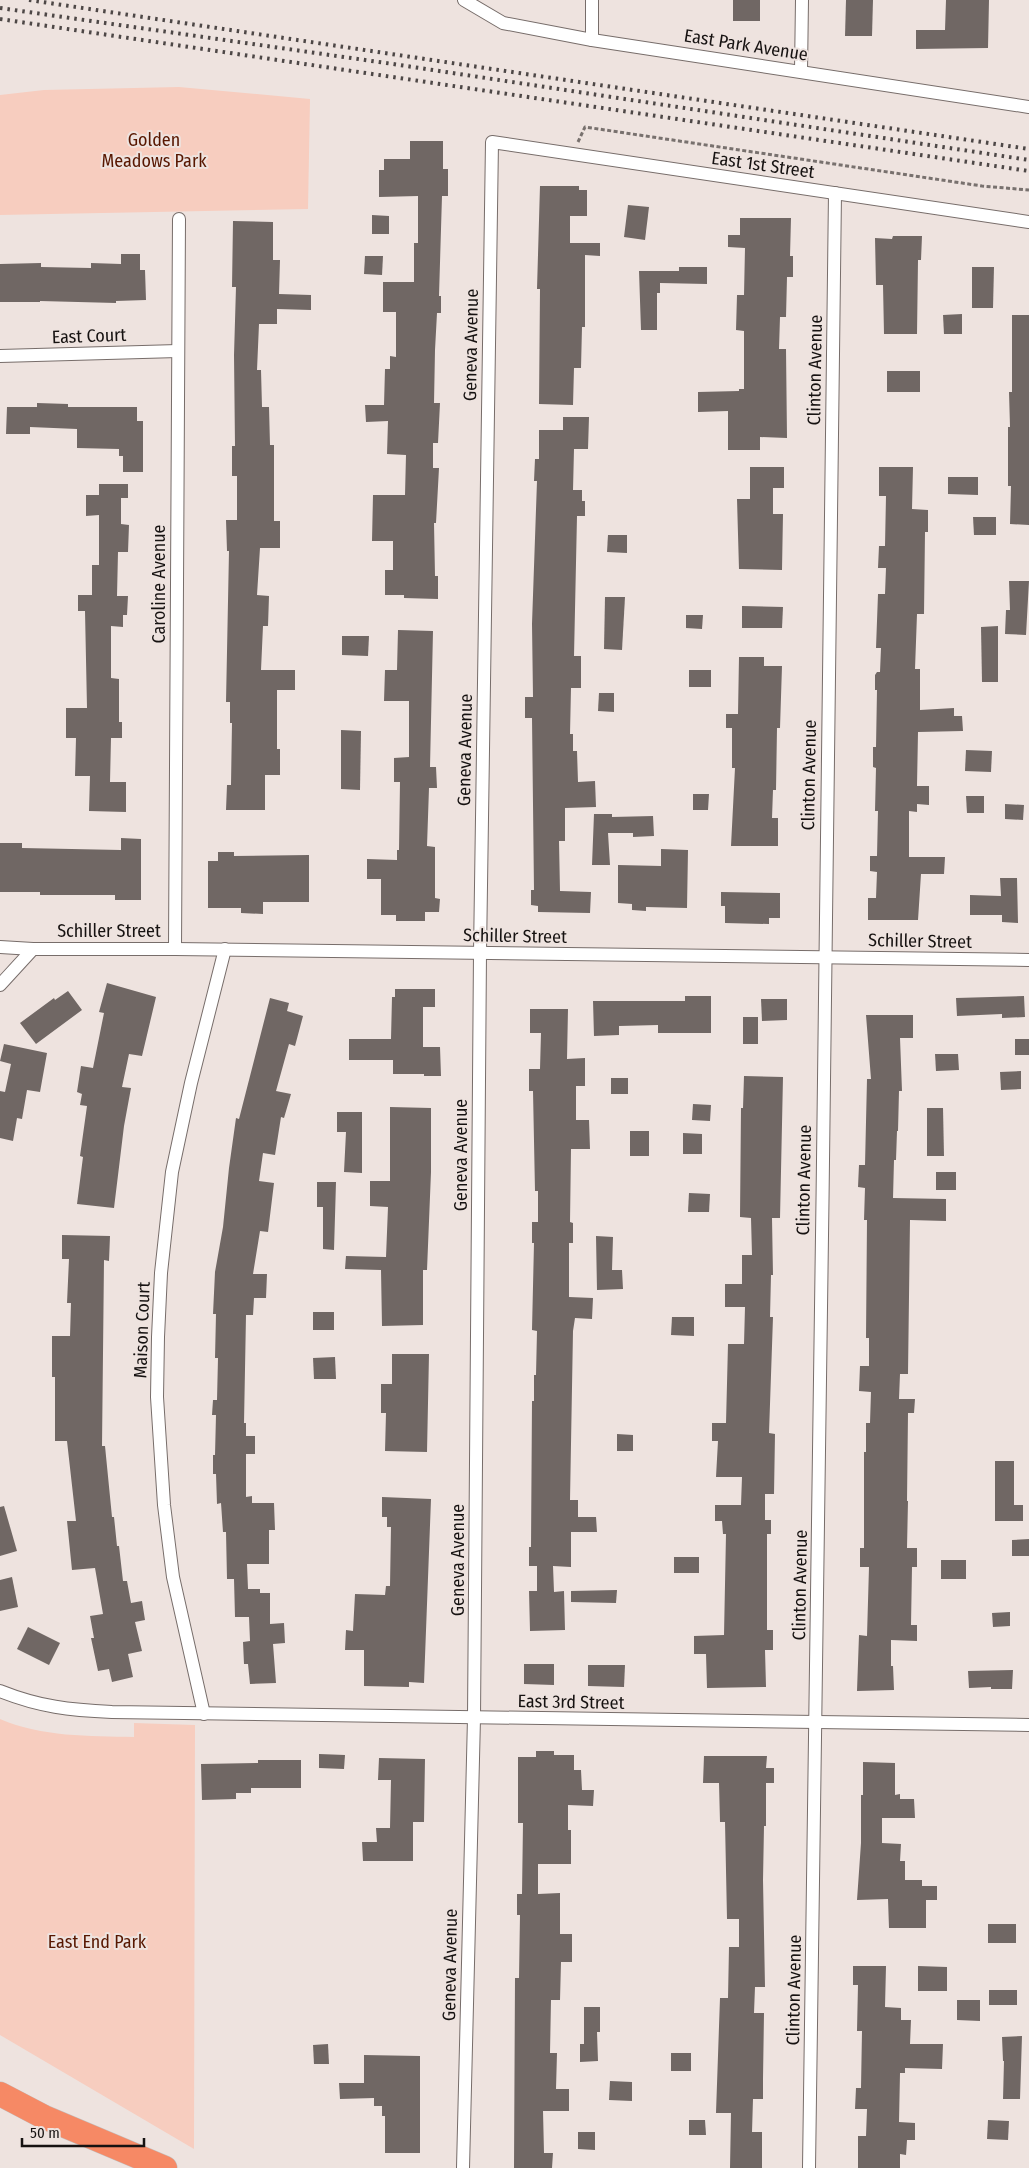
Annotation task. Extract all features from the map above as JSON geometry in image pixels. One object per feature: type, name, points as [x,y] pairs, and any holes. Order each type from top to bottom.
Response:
[{"type":"highway","points":[[0,2094],[44,2117],[165,2168]]},
{"type":"street","name":"East Park Avenue","points":[[464,0],[503,23],[592,40],[1029,107]]},
{"type":"street","points":[[592,0],[592,40]]},
{"type":"street","points":[[801,72],[802,0]]},
{"type":"street","name":"East 1st Street","points":[[492,142],[1029,222]]},
{"type":"street","name":"Geneva Avenue","points":[[463,2168],[474,1718],[480,953],[492,142]]},
{"type":"street","name":"Clinton Avenue","points":[[808,2168],[817,1723],[824,957],[835,193]]},
{"type":"street","name":"Caroline Avenue","points":[[175,949],[179,219]]},
{"type":"street","name":"East Court","points":[[0,356],[178,350]]},
{"type":"street","name":"Schiller Street","points":[[0,946],[33,949],[225,949],[1029,960]]},
{"type":"street","points":[[0,985],[33,949]]},
{"type":"street","name":"Maison Court","points":[[204,1714],[173,1578],[164,1505],[157,1397],[158,1337],[161,1273],[172,1172],[191,1083],[225,949]]},
{"type":"street","name":"East 3rd Street","points":[[0,1691],[28,1702],[65,1709],[112,1712],[1029,1725]]},
{"type":"path","points":[[572,154],[584,127],[982,186],[1029,190]]},
{"type":"green space","name":"Golden Meadows Park","points":[[179,87],[310,99],[308,209],[0,215],[0,95],[44,90]]},
{"type":"green space","name":"East End Park","points":[[0,1719],[16,1725],[49,1732],[100,1736],[134,1737],[134,1723],[195,1725],[194,2149],[0,2035]]},
{"type":"building","points":[[733,0],[760,0],[760,21],[733,21]]},
{"type":"building","points":[[846,0],[873,0],[872,36],[845,36]]},
{"type":"building","points":[[946,0],[989,0],[988,48],[916,49],[916,30],[945,30]]},
{"type":"building","points":[[410,141],[443,141],[443,169],[448,169],[448,196],[442,196],[439,296],[441,296],[441,313],[437,313],[435,350],[434,403],[440,403],[438,443],[433,443],[433,468],[439,468],[436,523],[434,523],[435,576],[438,576],[438,599],[404,598],[404,595],[385,595],[385,570],[393,570],[393,541],[372,541],[373,495],[405,495],[406,455],[387,454],[388,421],[366,422],[365,405],[384,405],[385,369],[390,369],[390,356],[396,357],[396,312],[383,312],[383,282],[414,282],[414,243],[418,243],[418,196],[379,197],[379,170],[384,170],[384,159],[410,159]]},
{"type":"building","points":[[540,186],[579,186],[579,190],[587,190],[587,216],[570,216],[570,243],[600,243],[600,256],[585,255],[585,327],[582,327],[581,368],[574,368],[573,405],[539,404],[540,289],[537,289]]},
{"type":"building","points":[[628,205],[649,207],[645,240],[624,237]]},
{"type":"building","points":[[372,215],[389,216],[389,234],[372,234]]},
{"type":"building","points":[[740,218],[791,218],[790,256],[793,256],[793,277],[787,277],[786,317],[780,317],[779,349],[786,349],[787,438],[760,437],[760,450],[728,450],[728,411],[698,412],[698,392],[739,391],[739,389],[744,389],[744,331],[736,330],[737,295],[744,295],[745,248],[728,247],[728,235],[740,235]]},
{"type":"building","points":[[233,221],[273,222],[273,260],[280,260],[279,294],[311,295],[311,310],[277,309],[277,324],[259,324],[257,370],[261,370],[262,407],[269,407],[270,445],[274,445],[274,521],[280,521],[280,548],[260,548],[257,595],[269,596],[268,626],[263,626],[261,670],[295,670],[295,690],[277,690],[277,749],[280,749],[280,775],[265,775],[265,810],[226,810],[227,785],[231,785],[232,723],[230,723],[230,702],[226,702],[229,551],[227,551],[226,520],[237,520],[237,476],[232,476],[232,446],[235,446],[234,355],[236,287],[232,287]]},
{"type":"building","points":[[893,236],[922,236],[921,260],[918,260],[917,334],[884,334],[883,285],[876,285],[875,238],[892,239]]},
{"type":"building","points":[[121,254],[140,254],[140,270],[145,270],[146,300],[116,301],[116,303],[0,302],[0,264],[41,263],[41,267],[91,268],[91,263],[121,264]]},
{"type":"building","points":[[365,256],[383,256],[382,275],[364,274]]},
{"type":"building","points":[[679,267],[707,267],[707,284],[660,283],[660,293],[657,293],[657,330],[641,330],[639,271],[679,271]]},
{"type":"building","points":[[972,267],[994,267],[993,308],[972,308]]},
{"type":"building","points":[[962,314],[962,334],[944,334],[943,315]]},
{"type":"building","points":[[1012,315],[1029,315],[1029,525],[1010,524],[1011,486],[1008,486],[1008,427],[1010,427],[1009,392],[1012,392]]},
{"type":"building","points":[[887,371],[920,371],[920,392],[887,392]]},
{"type":"building","points":[[37,403],[68,404],[68,407],[137,407],[137,421],[143,421],[143,472],[123,472],[123,456],[119,456],[119,449],[77,448],[77,429],[30,427],[30,434],[6,434],[7,407],[37,407]]},
{"type":"building","points":[[563,417],[589,417],[588,449],[574,449],[573,490],[582,490],[582,501],[585,501],[585,516],[577,516],[574,656],[581,656],[581,688],[571,688],[570,734],[573,734],[573,751],[577,751],[578,782],[595,781],[596,807],[565,808],[565,841],[559,841],[560,891],[591,892],[590,913],[538,912],[538,906],[531,905],[531,890],[534,890],[532,718],[525,718],[525,697],[533,697],[532,624],[537,481],[534,481],[535,459],[539,459],[539,430],[563,430]]},
{"type":"building","points":[[750,467],[784,467],[784,488],[773,488],[773,514],[783,514],[782,570],[739,569],[737,499],[750,499]]},
{"type":"building","points":[[879,467],[913,467],[912,509],[928,510],[928,532],[925,532],[924,614],[917,614],[915,669],[920,669],[920,710],[954,708],[954,716],[962,716],[963,731],[918,732],[917,786],[929,786],[929,805],[917,804],[917,812],[909,811],[909,857],[945,857],[944,874],[921,874],[918,920],[868,920],[868,898],[876,898],[877,872],[870,871],[870,856],[877,856],[878,811],[875,811],[876,768],[873,767],[873,747],[876,747],[877,690],[875,690],[875,675],[877,672],[880,672],[881,648],[876,648],[878,594],[885,594],[886,568],[878,568],[879,546],[885,546],[886,496],[879,496]]},
{"type":"building","points":[[948,477],[978,477],[978,495],[948,494]]},
{"type":"building","points":[[99,484],[128,484],[128,498],[121,498],[121,524],[129,525],[128,552],[118,552],[117,596],[128,596],[127,615],[123,615],[123,627],[111,626],[111,678],[119,679],[119,722],[122,722],[122,738],[111,738],[110,782],[126,782],[126,812],[89,811],[90,776],[75,776],[76,738],[66,738],[66,708],[87,708],[85,611],[78,611],[78,595],[92,595],[92,565],[99,565],[99,515],[86,516],[86,495],[99,495]]},
{"type":"building","points":[[973,517],[996,517],[996,535],[974,535]]},
{"type":"building","points":[[608,535],[627,535],[627,553],[607,552]]},
{"type":"building","points":[[1009,581],[1029,581],[1026,635],[1005,634],[1006,610],[1010,610]]},
{"type":"building","points":[[605,597],[625,597],[622,650],[604,649]]},
{"type":"building","points":[[742,606],[783,607],[782,628],[742,628]]},
{"type":"building","points":[[686,615],[703,615],[702,629],[686,628]]},
{"type":"building","points":[[998,626],[998,682],[982,682],[981,627]]},
{"type":"building","points":[[398,630],[433,631],[430,767],[436,767],[437,788],[429,788],[427,846],[435,847],[435,898],[440,899],[439,912],[425,912],[425,921],[396,921],[396,915],[381,915],[381,879],[367,879],[367,859],[397,860],[397,850],[399,850],[400,782],[394,782],[394,758],[409,757],[409,701],[384,701],[385,670],[397,670]]},
{"type":"building","points":[[342,636],[369,636],[368,656],[342,655]]},
{"type":"building","points":[[739,657],[764,657],[764,666],[782,666],[780,728],[777,728],[776,790],[773,790],[772,818],[778,818],[778,846],[731,846],[735,768],[732,768],[732,728],[726,728],[726,714],[738,714]]},
{"type":"building","points":[[689,670],[711,670],[711,687],[689,687]]},
{"type":"building","points":[[599,693],[614,693],[614,712],[598,711]]},
{"type":"building","points":[[341,730],[361,731],[360,790],[341,789]]},
{"type":"building","points":[[966,750],[992,751],[991,772],[965,771]]},
{"type":"building","points":[[693,794],[709,794],[708,810],[693,810]]},
{"type":"building","points":[[966,796],[984,796],[984,813],[967,813]]},
{"type":"building","points":[[1005,804],[1024,805],[1023,820],[1005,819]]},
{"type":"building","points":[[594,814],[612,814],[612,817],[653,816],[654,836],[633,837],[633,833],[608,833],[610,865],[592,865]]},
{"type":"building","points":[[121,838],[141,839],[141,900],[115,900],[115,895],[40,895],[40,892],[0,892],[0,843],[22,843],[22,848],[121,850]]},
{"type":"building","points":[[661,849],[688,850],[687,908],[646,907],[646,911],[632,910],[632,904],[618,903],[618,865],[661,866]]},
{"type":"building","points":[[218,852],[234,852],[234,856],[309,855],[309,902],[263,902],[263,914],[241,913],[241,908],[208,908],[208,861],[218,861]]},
{"type":"building","points":[[1000,878],[1017,878],[1018,923],[1002,922],[1002,915],[970,915],[970,895],[1001,896]]},
{"type":"building","points":[[721,892],[780,893],[780,918],[769,918],[769,924],[725,923],[725,906],[721,906]]},
{"type":"building","points":[[107,983],[156,997],[142,1056],[129,1054],[122,1087],[131,1088],[124,1126],[114,1208],[77,1204],[83,1157],[80,1156],[87,1106],[80,1105],[82,1094],[77,1092],[81,1066],[93,1068],[104,1013],[99,1012]]},
{"type":"building","points":[[395,989],[435,989],[435,1007],[423,1007],[423,1047],[440,1047],[441,1076],[393,1074],[393,1060],[349,1060],[349,1039],[391,1039],[392,997],[395,997]]},
{"type":"building","points":[[68,991],[82,1010],[36,1044],[20,1023],[54,998],[55,1000]]},
{"type":"building","points":[[685,996],[711,996],[711,1033],[658,1033],[658,1025],[619,1026],[619,1035],[594,1036],[593,1001],[685,1001]]},
{"type":"building","points":[[1024,996],[1025,1017],[1002,1018],[1002,1014],[957,1016],[956,998]]},
{"type":"building","points":[[270,998],[289,1003],[287,1011],[303,1016],[295,1046],[289,1044],[276,1091],[291,1094],[284,1118],[281,1117],[275,1155],[263,1153],[259,1181],[274,1183],[268,1232],[260,1231],[253,1274],[267,1274],[266,1298],[254,1298],[253,1315],[246,1315],[244,1423],[246,1423],[246,1436],[255,1436],[255,1454],[246,1454],[246,1497],[252,1496],[252,1503],[274,1503],[275,1530],[269,1530],[269,1564],[247,1564],[248,1589],[260,1589],[260,1593],[270,1593],[270,1624],[284,1623],[285,1643],[273,1644],[276,1683],[250,1684],[248,1664],[244,1664],[243,1642],[250,1641],[249,1617],[235,1617],[234,1579],[227,1579],[226,1532],[223,1532],[221,1503],[217,1504],[216,1474],[213,1474],[216,1415],[212,1415],[213,1400],[217,1400],[218,1358],[215,1358],[216,1314],[213,1314],[215,1272],[223,1227],[236,1118],[239,1119]]},
{"type":"building","points":[[761,999],[787,999],[787,1020],[762,1021]]},
{"type":"building","points":[[530,1009],[568,1009],[567,1059],[585,1058],[585,1086],[576,1086],[576,1120],[589,1120],[590,1149],[571,1149],[570,1222],[573,1223],[573,1243],[569,1243],[569,1297],[593,1298],[592,1319],[575,1318],[573,1331],[570,1500],[578,1500],[578,1517],[596,1517],[597,1532],[571,1532],[571,1567],[553,1566],[554,1592],[564,1591],[565,1630],[530,1631],[529,1591],[537,1591],[537,1566],[529,1566],[529,1547],[531,1547],[532,1401],[534,1401],[534,1375],[536,1375],[537,1331],[532,1330],[534,1243],[532,1243],[532,1222],[538,1222],[538,1191],[535,1191],[533,1091],[529,1091],[529,1069],[540,1069],[541,1033],[530,1033]]},
{"type":"building","points":[[866,1015],[913,1015],[913,1038],[900,1038],[902,1091],[899,1091],[893,1198],[946,1199],[946,1221],[910,1220],[908,1374],[900,1374],[899,1399],[915,1399],[914,1413],[908,1413],[907,1548],[917,1548],[917,1567],[912,1567],[911,1625],[917,1625],[917,1641],[891,1640],[891,1666],[893,1666],[894,1690],[857,1691],[859,1635],[867,1636],[869,1567],[860,1567],[860,1548],[864,1548],[864,1452],[866,1452],[866,1423],[870,1423],[871,1392],[859,1391],[860,1366],[869,1366],[869,1338],[866,1338],[867,1220],[864,1220],[865,1188],[858,1187],[859,1165],[865,1165],[867,1079],[871,1079]]},
{"type":"building","points":[[743,1017],[758,1017],[758,1044],[743,1044]]},
{"type":"building","points":[[1015,1039],[1029,1039],[1029,1055],[1015,1055]]},
{"type":"building","points":[[4,1044],[47,1053],[40,1092],[27,1090],[22,1119],[17,1118],[13,1141],[0,1138],[0,1091],[5,1092],[11,1064],[0,1061]]},
{"type":"building","points":[[935,1054],[958,1054],[959,1070],[936,1071]]},
{"type":"building","points":[[1021,1071],[1021,1089],[1001,1090],[1000,1072]]},
{"type":"building","points":[[744,1076],[783,1077],[780,1218],[772,1218],[773,1275],[771,1275],[770,1317],[773,1317],[769,1433],[775,1434],[774,1494],[765,1494],[765,1520],[771,1520],[771,1534],[767,1534],[767,1630],[773,1630],[773,1650],[765,1650],[766,1687],[707,1688],[706,1654],[694,1654],[694,1636],[724,1635],[726,1534],[723,1534],[722,1521],[715,1521],[715,1505],[741,1505],[742,1477],[716,1477],[718,1441],[712,1441],[712,1423],[726,1423],[728,1344],[744,1344],[745,1307],[725,1307],[725,1284],[742,1284],[742,1255],[752,1255],[751,1218],[740,1217],[741,1108],[743,1108]]},
{"type":"building","points":[[611,1078],[628,1078],[628,1094],[611,1094]]},
{"type":"building","points":[[693,1104],[711,1105],[710,1121],[692,1120]]},
{"type":"building","points":[[390,1107],[431,1108],[431,1172],[427,1270],[423,1270],[423,1325],[382,1326],[381,1270],[345,1269],[346,1256],[386,1257],[388,1207],[370,1206],[370,1181],[390,1181]]},
{"type":"building","points":[[927,1108],[943,1108],[944,1156],[927,1156]]},
{"type":"building","points":[[337,1112],[362,1112],[362,1173],[344,1172],[346,1132],[337,1132]]},
{"type":"building","points":[[630,1131],[649,1131],[649,1156],[630,1156]]},
{"type":"building","points":[[683,1133],[702,1134],[702,1154],[683,1154]]},
{"type":"building","points":[[936,1172],[956,1172],[956,1190],[936,1190]]},
{"type":"building","points":[[317,1182],[336,1182],[334,1250],[323,1249],[323,1207],[317,1207]]},
{"type":"building","points":[[689,1193],[710,1194],[709,1212],[688,1212]]},
{"type":"building","points":[[62,1235],[110,1236],[109,1261],[104,1260],[102,1446],[105,1446],[112,1517],[114,1517],[117,1546],[119,1546],[123,1581],[127,1581],[131,1603],[142,1601],[145,1620],[135,1622],[142,1651],[128,1654],[133,1677],[112,1682],[109,1669],[98,1671],[91,1638],[94,1638],[90,1616],[103,1614],[95,1568],[72,1570],[67,1521],[76,1521],[67,1441],[55,1441],[55,1377],[52,1377],[52,1336],[70,1336],[71,1303],[67,1303],[69,1259],[62,1259]]},
{"type":"building","points":[[596,1236],[613,1237],[612,1270],[622,1270],[623,1289],[597,1290]]},
{"type":"building","points":[[313,1312],[334,1312],[334,1330],[313,1330]]},
{"type":"building","points":[[672,1317],[694,1317],[694,1336],[671,1335]]},
{"type":"building","points":[[392,1354],[429,1354],[427,1452],[385,1451],[386,1413],[381,1413],[381,1384],[392,1384]]},
{"type":"building","points":[[335,1357],[336,1379],[314,1379],[313,1358]]},
{"type":"building","points":[[617,1434],[633,1435],[633,1451],[617,1451]]},
{"type":"building","points":[[995,1461],[1014,1461],[1014,1505],[1023,1505],[1023,1521],[995,1521]]},
{"type":"building","points":[[382,1497],[431,1499],[424,1683],[409,1682],[409,1687],[364,1686],[364,1650],[345,1650],[346,1630],[353,1631],[355,1594],[385,1595],[386,1586],[390,1586],[391,1527],[387,1527],[387,1517],[382,1517]]},
{"type":"building","points":[[4,1506],[17,1551],[0,1556],[0,1507]]},
{"type":"building","points":[[1029,1539],[1029,1556],[1012,1556],[1012,1540]]},
{"type":"building","points":[[674,1557],[699,1557],[699,1573],[674,1573]]},
{"type":"building","points":[[941,1560],[966,1560],[966,1579],[941,1579]]},
{"type":"building","points":[[12,1577],[18,1607],[0,1611],[0,1580]]},
{"type":"building","points":[[617,1590],[616,1603],[571,1602],[571,1591]]},
{"type":"building","points":[[1010,1612],[1010,1626],[993,1627],[992,1613]]},
{"type":"building","points":[[28,1627],[60,1643],[49,1665],[17,1649]]},
{"type":"building","points":[[524,1664],[554,1664],[554,1685],[524,1684]]},
{"type":"building","points":[[588,1665],[625,1665],[624,1687],[588,1686]]},
{"type":"building","points":[[1013,1670],[1012,1689],[991,1689],[991,1687],[969,1688],[968,1671]]},
{"type":"building","points":[[536,1751],[554,1751],[554,1755],[574,1755],[574,1770],[581,1770],[582,1790],[594,1790],[593,1806],[568,1805],[568,1830],[571,1830],[571,1864],[538,1864],[538,1894],[560,1893],[560,1934],[572,1934],[572,1962],[561,1962],[560,2000],[551,2000],[550,2053],[557,2053],[556,2089],[569,2089],[569,2111],[543,2111],[544,2153],[553,2153],[552,2168],[514,2168],[515,1978],[519,1978],[520,1915],[517,1915],[517,1894],[522,1894],[523,1823],[518,1823],[518,1757],[536,1757]]},
{"type":"building","points":[[319,1754],[345,1755],[344,1769],[319,1768]]},
{"type":"building","points":[[704,1756],[767,1756],[766,1768],[774,1768],[774,1783],[766,1783],[766,1826],[764,1826],[765,1987],[755,1987],[754,2013],[764,2013],[763,2099],[753,2099],[752,2132],[762,2132],[762,2168],[730,2168],[731,2113],[716,2113],[720,1998],[728,1998],[729,1947],[739,1947],[739,1919],[727,1919],[725,1822],[720,1822],[719,1783],[703,1783]]},
{"type":"building","points":[[379,1758],[425,1759],[424,1822],[413,1822],[413,1861],[363,1861],[362,1842],[377,1842],[376,1828],[390,1828],[391,1780],[378,1780]]},
{"type":"building","points":[[258,1760],[301,1760],[301,1788],[251,1788],[251,1793],[236,1793],[236,1799],[202,1800],[201,1764],[258,1763]]},
{"type":"building","points":[[863,1762],[895,1763],[895,1795],[900,1794],[900,1799],[914,1799],[915,1818],[882,1818],[882,1843],[901,1844],[900,1861],[905,1861],[905,1880],[922,1880],[922,1886],[937,1886],[937,1900],[926,1900],[926,1928],[889,1928],[888,1899],[857,1900],[861,1843]]},
{"type":"building","points":[[988,1924],[1016,1924],[1016,1943],[988,1943]]},
{"type":"building","points":[[853,1966],[886,1966],[885,2007],[901,2008],[901,2020],[911,2020],[910,2044],[943,2044],[942,2069],[905,2068],[905,2073],[900,2073],[899,2122],[915,2123],[915,2140],[907,2140],[906,2155],[900,2154],[900,2168],[858,2168],[858,2136],[866,2136],[867,2109],[855,2109],[856,2088],[861,2088],[862,2031],[857,2031],[858,1985],[853,1985]]},
{"type":"building","points":[[918,1966],[947,1967],[947,1991],[918,1991]]},
{"type":"building","points":[[989,1990],[1017,1990],[1017,2005],[989,2005]]},
{"type":"building","points":[[957,2000],[980,2000],[980,2021],[957,2020]]},
{"type":"building","points":[[584,2007],[600,2007],[600,2032],[597,2032],[598,2061],[580,2062],[580,2044],[584,2044]]},
{"type":"building","points":[[1022,2036],[1020,2099],[1003,2099],[1004,2061],[1002,2037]]},
{"type":"building","points":[[328,2044],[329,2064],[314,2064],[313,2045]]},
{"type":"building","points":[[671,2053],[691,2053],[691,2071],[671,2071]]},
{"type":"building","points":[[364,2055],[420,2056],[420,2153],[385,2153],[385,2116],[382,2116],[382,2106],[374,2106],[374,2098],[340,2099],[339,2083],[364,2083]]},
{"type":"building","points":[[610,2081],[632,2082],[632,2101],[609,2100]]},
{"type":"building","points":[[689,2120],[705,2120],[706,2135],[689,2135]]},
{"type":"building","points":[[988,2120],[1009,2121],[1008,2140],[987,2139]]},
{"type":"building","points":[[578,2132],[595,2132],[595,2150],[578,2149]]},
{"type":"railway","points":[[29,0],[1029,149]]},
{"type":"railway","points":[[0,8],[393,64],[1029,160]]},
{"type":"railway","points":[[0,19],[1029,171]]}]
